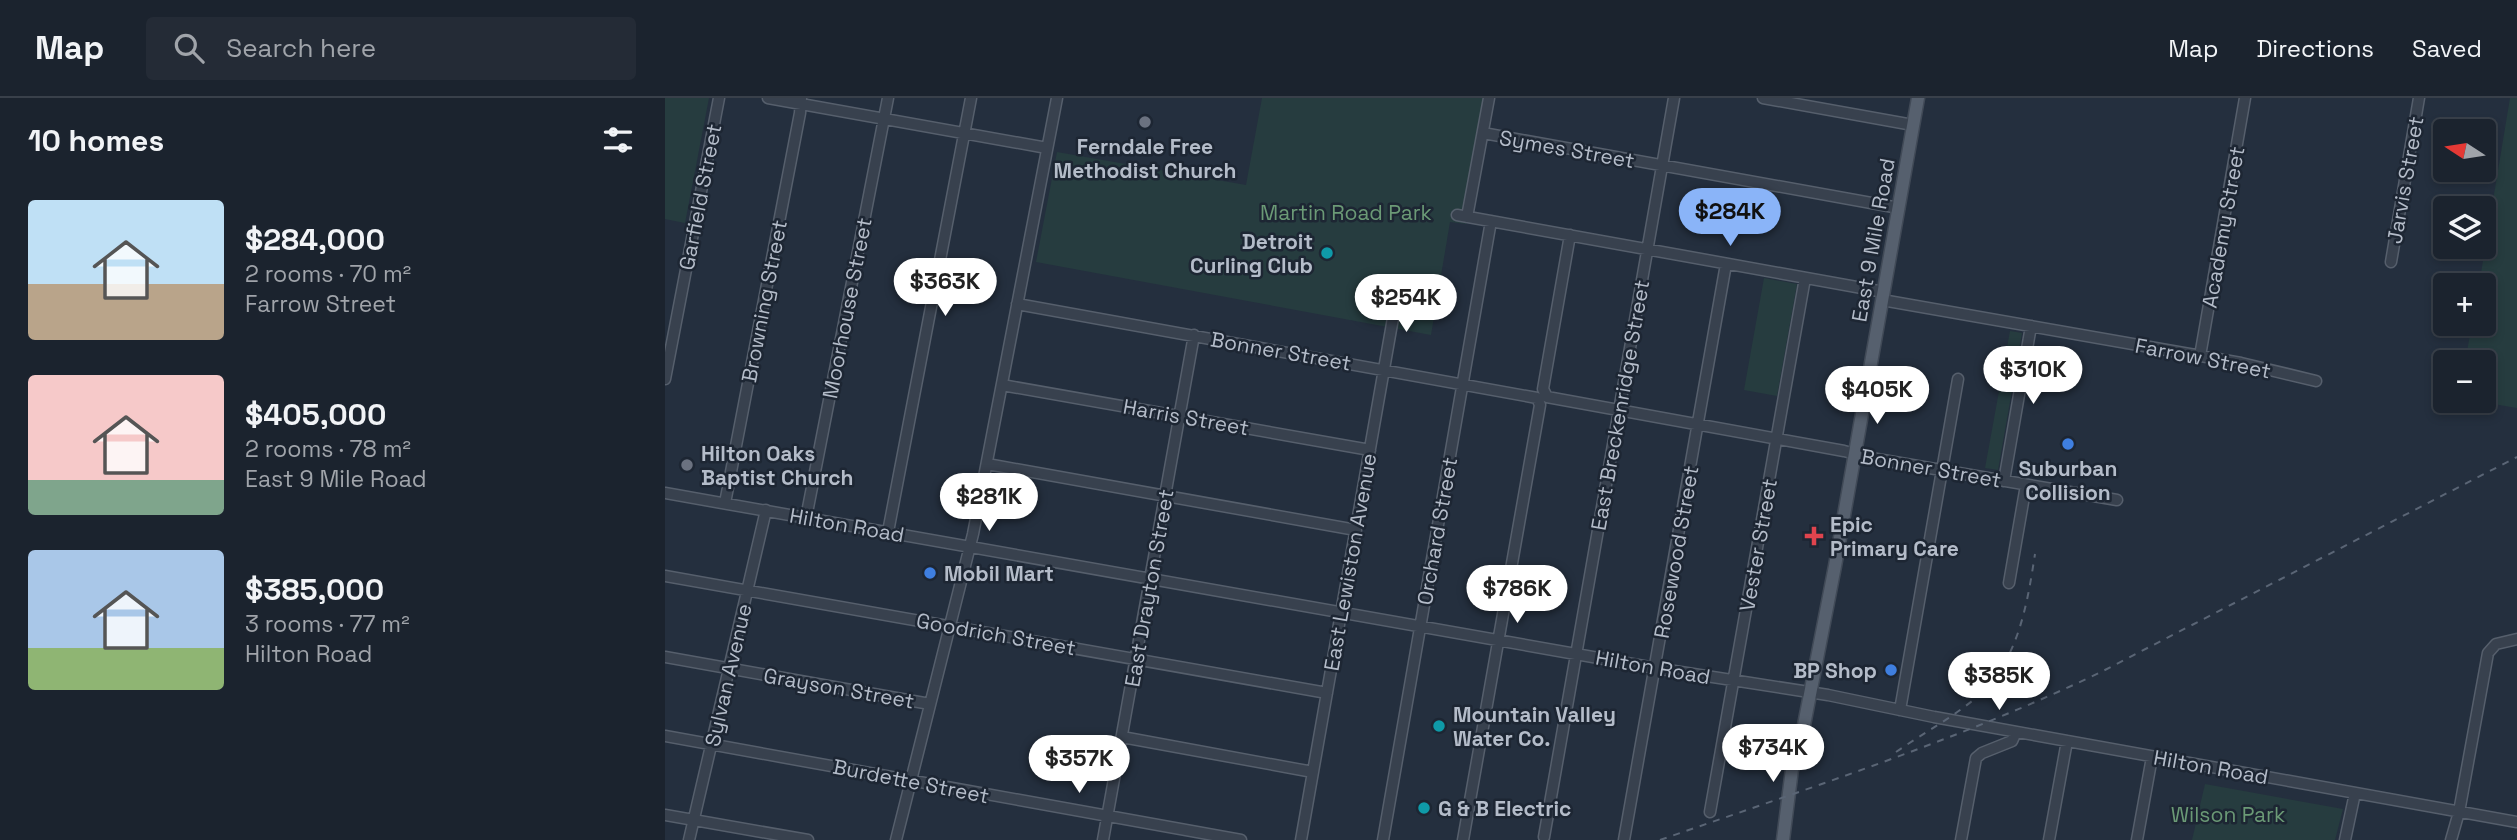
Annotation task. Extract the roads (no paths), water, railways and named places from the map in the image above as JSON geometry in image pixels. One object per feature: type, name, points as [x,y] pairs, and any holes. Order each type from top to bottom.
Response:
[{"type":"main road","name":"East 9 Mile Road","points":[[1785,840],[1793,769],[1811,692],[1918,98]]},
{"type":"street","name":"Garfield Street","points":[[665,379],[719,98]]},
{"type":"street","points":[[768,98],[801,101],[884,119],[1047,148]]},
{"type":"street","name":"Moorhouse Street","points":[[806,517],[888,98]]},
{"type":"street","points":[[888,532],[971,98]]},
{"type":"street","points":[[896,840],[970,547],[1057,98]]},
{"type":"street","points":[[1483,133],[1489,98]]},
{"type":"street","name":"East Breckenridge Street","points":[[1544,836],[1674,98]]},
{"type":"street","points":[[1763,98],[1913,125]]},
{"type":"street","name":"Academy Street","points":[[2200,356],[2245,98]]},
{"type":"street","name":"Jarvis Street","points":[[2391,262],[2419,98]]},
{"type":"street","name":"Browning Street","points":[[725,503],[801,101]]},
{"type":"street","name":"Symes Street","points":[[1483,133],[1899,208]]},
{"type":"street","name":"Farrow Street","points":[[1483,133],[1462,216],[1805,278],[2031,326],[2200,356],[2316,381]]},
{"type":"street","name":"Orchard Street","points":[[1383,840],[1491,221]]},
{"type":"street","name":"Bonner Street","points":[[1570,235],[1543,392],[1550,398],[2117,500]]},
{"type":"street","name":"Rosewood Street","points":[[1624,840],[1726,264]]},
{"type":"street","name":"Vester Street","points":[[1710,812],[1805,278]]},
{"type":"street","name":"East Lewiston Avenue","points":[[1301,840],[1399,284]]},
{"type":"street","name":"Bonner Street","points":[[1017,304],[1535,396],[1540,405],[1498,640]]},
{"type":"street","points":[[2004,481],[2031,326]]},
{"type":"street","name":"East Drayton Street","points":[[1103,840],[1194,335]]},
{"type":"street","points":[[1900,710],[1958,379]]},
{"type":"street","name":"Harris Street","points":[[1002,385],[1370,450]]},
{"type":"street","points":[[987,464],[1356,530]]},
{"type":"street","points":[[2009,583],[2026,485]]},
{"type":"street","name":"Hilton Road","points":[[665,493],[1655,668],[1811,692],[2151,757],[2517,822]]},
{"type":"street","name":"Sylvan Avenue","points":[[689,840],[766,510]]},
{"type":"street","name":"Goodrich Street","points":[[665,576],[1327,693]]},
{"type":"street","points":[[2451,840],[2459,812],[2489,650],[2495,645],[2517,639]]},
{"type":"street","points":[[1463,840],[1498,640]]},
{"type":"street","name":"Grayson Street","points":[[665,657],[930,704]]},
{"type":"street","points":[[1961,840],[1976,758],[2012,741],[2016,732]]},
{"type":"street","name":"Burdette Street","points":[[665,736],[1241,840]]},
{"type":"street","points":[[1122,737],[1313,772]]},
{"type":"street","points":[[2049,840],[2067,741]]},
{"type":"street","points":[[2137,840],[2151,757]]},
{"type":"street","points":[[2345,840],[2355,793]]},
{"type":"street","points":[[665,815],[808,840]]},
{"type":"railway","points":[[1660,840],[1883,762],[2047,697],[2101,672],[2517,457]]},
{"type":"railway","points":[[1896,752],[1947,719],[1991,683],[2002,667],[2018,632],[2035,554]]},
{"type":"place","name":"Ferndale Free Methodist Church","points":[[1145,122]]},
{"type":"place","name":"Detroit Curling Club","points":[[1327,253]]},
{"type":"place","name":"Suburban Collision","points":[[2068,444]]},
{"type":"place","name":"Hilton Oaks Baptist Church","points":[[687,465]]},
{"type":"place","name":"Epic Primary Care","points":[[1814,536]]},
{"type":"place","name":"Mobil Mart","points":[[930,573]]},
{"type":"place","name":"BP Shop","points":[[1891,670]]},
{"type":"place","name":"Mountain Valley Water Co.","points":[[1439,726]]},
{"type":"place","name":"G & B Electric","points":[[1424,808]]},
{"type":"park label","name":"Martin Road Park","points":[[1346,212]]},
{"type":"park label","name":"Wilson Park","points":[[2228,814]]}]
